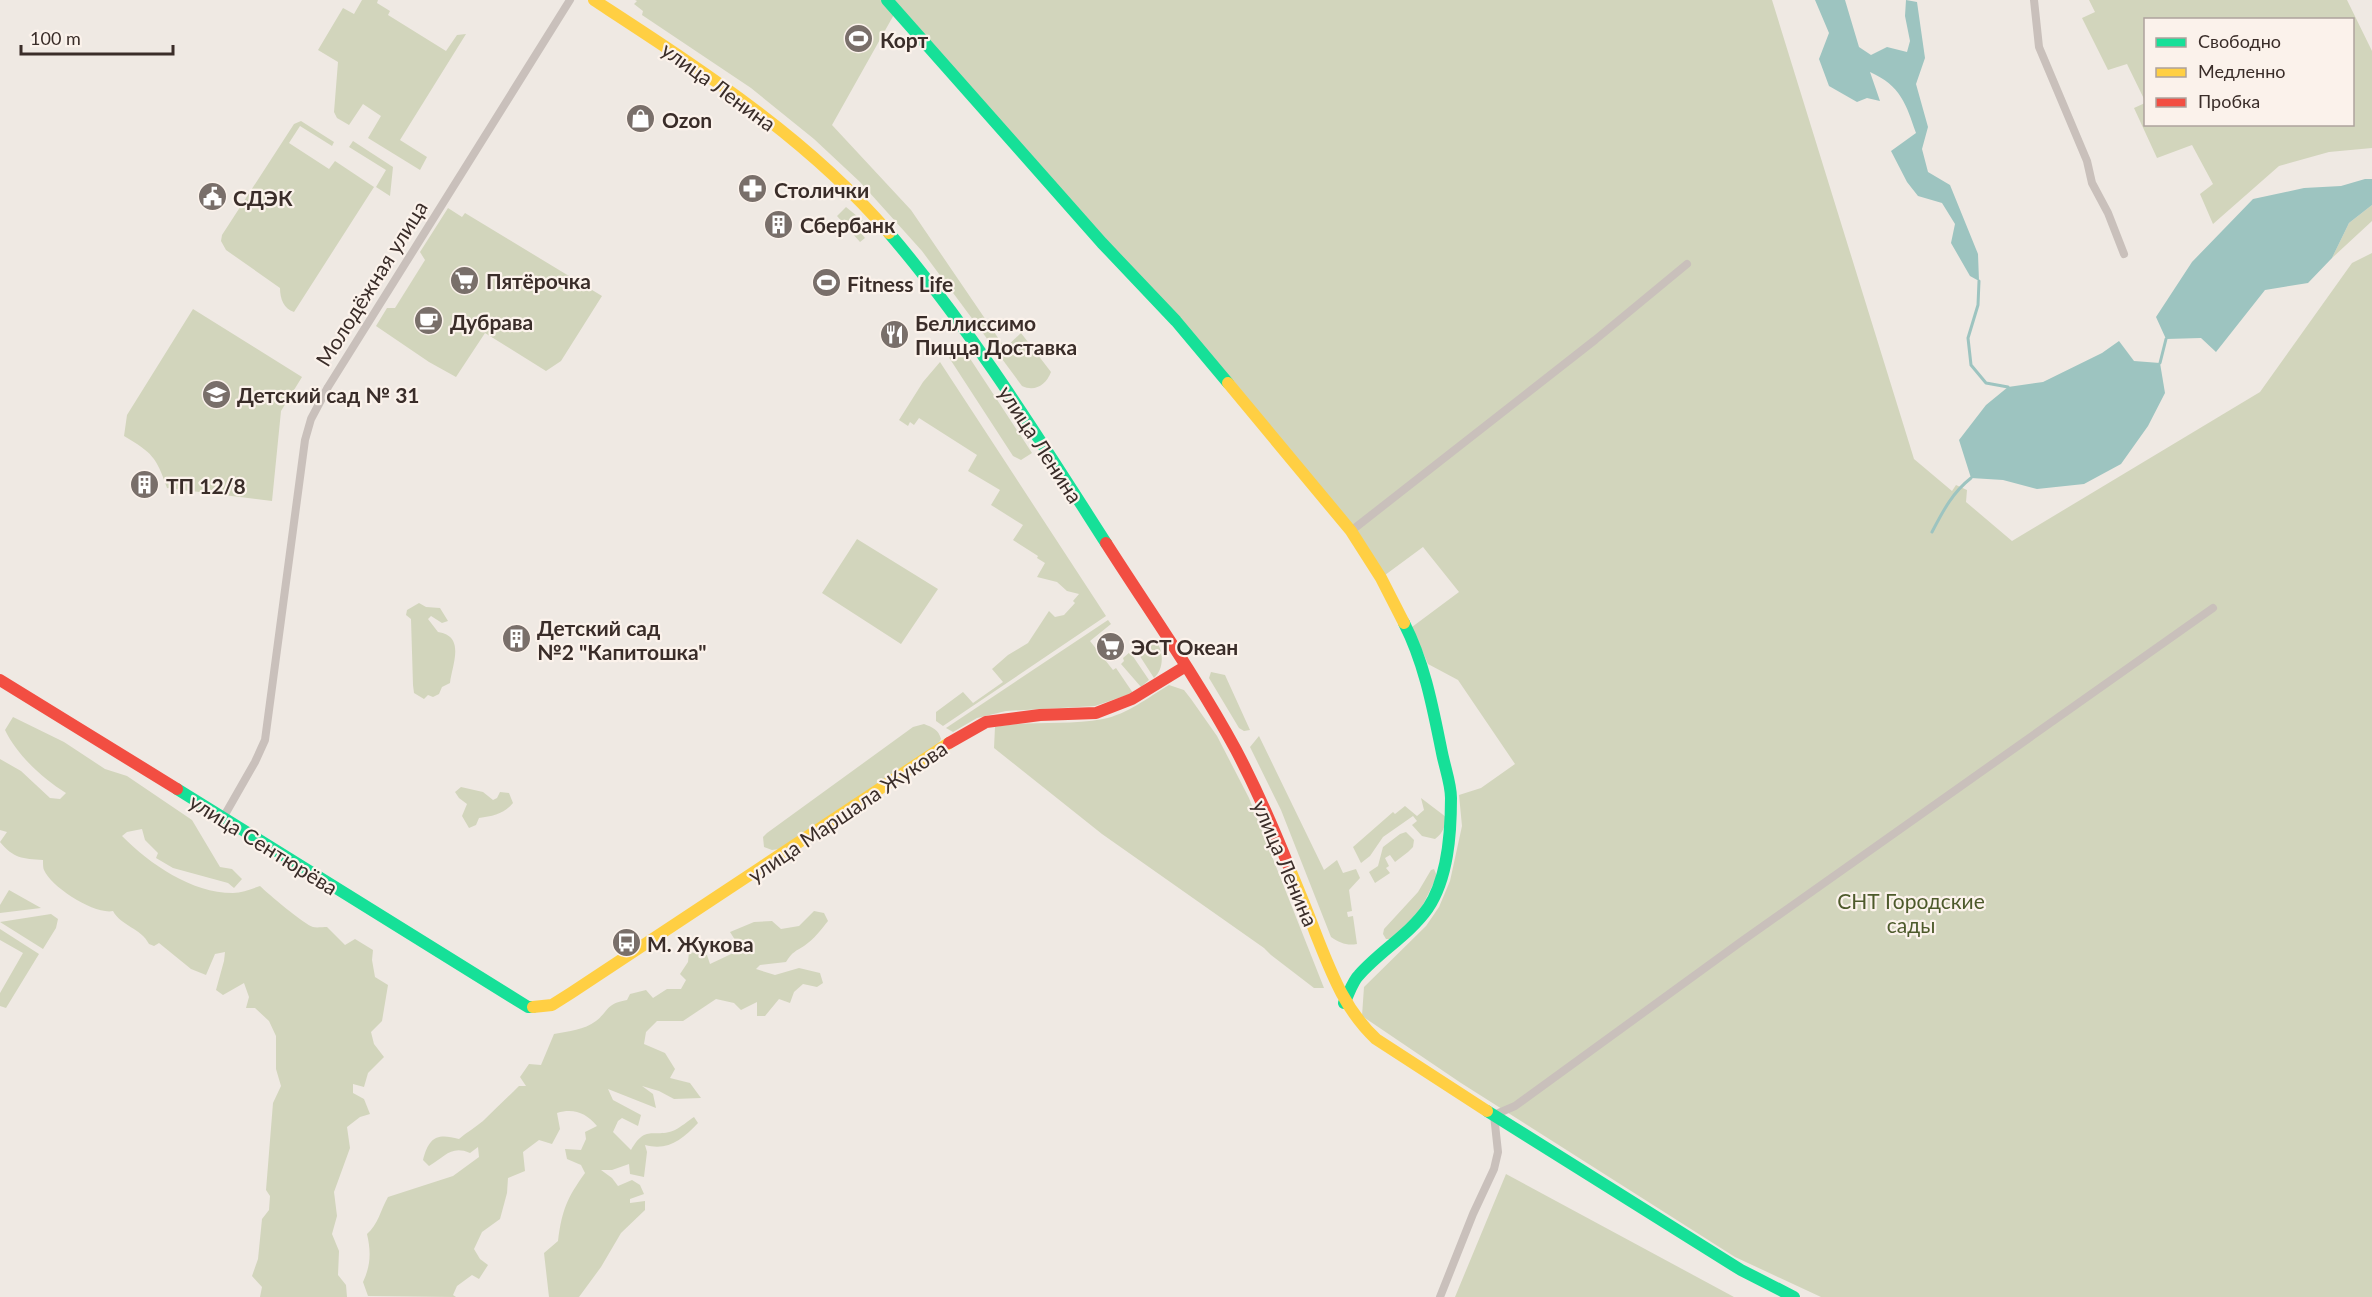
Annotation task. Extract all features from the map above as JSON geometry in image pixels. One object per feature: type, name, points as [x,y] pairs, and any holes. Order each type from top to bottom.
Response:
[{"type":"main road","name":"улица Ленина","points":[[594,0],[704,71],[778,128],[850,192],[903,249],[968,332],[1186,666],[1245,767],[1273,829],[1337,990],[1358,1022],[1376,1039],[1494,1116],[1741,1270],[1794,1297]]},
{"type":"main road","points":[[887,0],[1102,243],[1182,328],[1351,531],[1381,578],[1413,641],[1435,713],[1451,796],[1448,848],[1440,884],[1428,908],[1407,933],[1381,953],[1357,977],[1344,1003]]},
{"type":"main road","name":"улица Маршала Жукова","points":[[528,1007],[540,1008],[552,1005],[954,739],[986,722],[1040,714],[1096,713],[1132,699],[1186,666]]},
{"type":"main road","name":"улица Сентюрёва","points":[[0,680],[528,1007]]},
{"type":"street","name":"Молодёжная улица","points":[[223,818],[265,740],[305,440],[311,419],[328,387],[447,194],[570,0]]},
{"type":"street","points":[[2034,0],[2039,47],[2083,152],[2092,183],[2108,213],[2124,254]]},
{"type":"street","points":[[1351,531],[1595,340],[1687,264]]},
{"type":"street","points":[[1440,1297],[1473,1214],[1494,1169],[1498,1152],[1494,1116],[1515,1106],[1742,941],[2213,608]]},
{"type":"green space","points":[[362,0],[378,0],[377,3],[390,11],[388,15],[446,51],[457,35],[466,34],[400,140],[427,157],[420,170],[368,138],[381,116],[363,104],[349,125],[337,118],[334,112],[338,62],[318,50],[343,8],[354,14]]},
{"type":"green space","name":"СНТ Городские сады","points":[[635,0],[1772,0],[1914,459],[1952,491],[1956,485],[1967,490],[1966,502],[2012,541],[2260,392],[2352,263],[2372,253],[2372,1297],[1821,1297],[1735,1257],[1461,1083],[1362,1016],[1364,987],[1426,926],[1439,907],[1450,881],[1462,826],[1459,795],[1481,788],[1515,764],[1458,680],[1428,664],[1412,627],[1459,592],[1423,547],[1381,578],[1261,424],[896,11],[832,125],[911,210],[1005,348],[1021,333],[1051,372],[1046,381],[1036,388],[1022,386],[922,251],[860,182],[814,139],[751,88],[642,15],[643,11],[634,4],[637,1]]},
{"type":"green space","points":[[2089,0],[2347,0],[2372,51],[2372,148],[2329,152],[2279,166],[2213,224],[2200,194],[2213,184],[2192,145],[2157,158],[2134,108],[2144,103],[2144,126],[2354,126],[2354,18],[2144,18],[2144,99],[2127,64],[2108,70],[2082,18],[2095,12]]},
{"type":"green space","points":[[301,121],[334,142],[332,146],[300,126],[289,143],[329,169],[335,161],[374,187],[294,312],[283,303],[280,288],[226,250],[221,241],[222,235],[294,124]]},
{"type":"green space","points":[[353,141],[393,167],[390,196],[376,187],[386,170],[349,147]]},
{"type":"green space","points":[[2372,205],[2372,221],[2332,258],[2349,223]]},
{"type":"green space","points":[[846,207],[863,221],[857,228],[865,238],[860,242],[837,216]]},
{"type":"green space","points":[[448,208],[462,217],[465,213],[602,296],[561,361],[546,371],[485,333],[456,377],[429,362],[376,326],[387,308],[395,308],[425,260],[420,252]]},
{"type":"green space","name":"Детский сад № 31","points":[[193,309],[302,377],[281,411],[272,501],[167,488],[152,456],[124,436],[127,415]]},
{"type":"green space","points":[[959,350],[969,357],[1032,453],[1021,460],[1013,456],[948,356]]},
{"type":"green space","points":[[940,362],[1106,616],[943,726],[936,721],[936,712],[963,692],[973,703],[1003,682],[992,669],[1008,655],[1028,643],[1049,611],[1055,617],[1064,615],[1075,603],[1073,601],[1079,594],[1067,591],[1057,582],[1037,577],[1045,563],[1013,540],[1023,525],[991,505],[1000,490],[968,471],[977,455],[919,418],[914,425],[910,422],[908,426],[899,420],[923,382]]},
{"type":"green space","points":[[857,539],[938,589],[901,644],[822,593]]},
{"type":"green space","points":[[419,603],[426,607],[440,608],[448,621],[442,623],[431,616],[428,619],[438,632],[447,635],[455,645],[450,683],[442,687],[439,694],[433,697],[428,695],[424,699],[414,693],[411,619],[406,615],[407,610]]},
{"type":"green space","points":[[1108,620],[1111,624],[1090,641],[1113,670],[1116,668],[1133,693],[1095,706],[1006,711],[977,718],[953,732],[946,728]]},
{"type":"green space","points":[[1134,643],[1158,644],[1162,662],[1154,678],[1134,647]]},
{"type":"green space","points":[[1130,652],[1149,680],[1141,687],[1121,664],[1124,661],[1123,658]]},
{"type":"green space","points":[[1211,672],[1225,675],[1250,730],[1244,731],[1239,728],[1209,678]]},
{"type":"green space","points":[[1169,685],[1184,690],[1191,699],[1217,736],[1249,798],[1324,988],[1314,988],[1264,948],[1102,834],[994,748],[995,727],[1089,721],[1112,717]]},
{"type":"green space","points":[[13,717],[64,742],[105,769],[127,776],[192,820],[220,867],[232,869],[242,879],[234,888],[228,883],[173,868],[156,858],[158,853],[145,840],[142,829],[127,832],[122,836],[158,866],[187,882],[217,892],[236,893],[260,886],[309,925],[327,927],[345,945],[355,939],[373,950],[375,977],[388,985],[382,1021],[371,1032],[374,1044],[384,1057],[368,1073],[364,1087],[353,1084],[353,1093],[364,1099],[370,1114],[360,1117],[347,1127],[350,1148],[334,1192],[337,1216],[332,1234],[339,1251],[338,1275],[346,1285],[347,1297],[260,1297],[262,1287],[252,1276],[258,1259],[262,1219],[269,1210],[270,1196],[266,1190],[273,1103],[281,1086],[276,1069],[276,1036],[269,1021],[255,1008],[246,1008],[249,997],[244,983],[223,995],[216,990],[225,952],[215,954],[206,975],[191,969],[159,943],[154,946],[149,944],[141,934],[121,920],[113,911],[96,909],[64,891],[48,877],[43,860],[19,857],[0,842],[7,832],[0,830],[0,759],[21,771],[50,798],[60,799],[66,793],[39,773],[16,748],[5,730]]},
{"type":"green space","points":[[924,724],[939,733],[941,739],[938,744],[779,849],[772,850],[764,847],[763,837],[767,833],[913,727]]},
{"type":"green space","points":[[1259,736],[1324,870],[1337,860],[1343,873],[1356,869],[1360,878],[1349,890],[1352,911],[1347,912],[1348,917],[1353,916],[1357,944],[1344,944],[1331,937],[1281,810],[1250,747]]},
{"type":"green space","points":[[461,787],[483,792],[493,800],[500,792],[509,793],[513,803],[498,814],[479,818],[476,825],[469,828],[462,816],[467,804],[455,792]]},
{"type":"green space","points":[[1421,798],[1446,817],[1440,834],[1435,839],[1422,836],[1412,825],[1417,821],[1413,816],[1383,837],[1370,856],[1361,863],[1353,847],[1393,812],[1395,814],[1405,806],[1417,816],[1424,810]]},
{"type":"green space","points":[[1406,832],[1414,840],[1413,847],[1395,862],[1390,855],[1385,858],[1389,866],[1386,868],[1390,873],[1375,883],[1369,872],[1378,866],[1383,847]]},
{"type":"green space","points":[[1434,869],[1437,876],[1421,909],[1392,939],[1386,939],[1383,934],[1384,929],[1418,892],[1431,870]]},
{"type":"green space","points":[[9,890],[41,908],[0,913],[0,905]]},
{"type":"green space","points":[[814,911],[824,913],[828,921],[808,943],[792,954],[786,962],[760,965],[756,969],[775,975],[799,968],[820,973],[823,983],[817,987],[803,984],[794,992],[790,1003],[779,999],[765,1016],[757,1016],[757,1002],[741,1010],[734,1003],[716,999],[683,1021],[657,1021],[646,1032],[644,1044],[665,1053],[675,1069],[670,1078],[690,1083],[701,1098],[674,1099],[642,1086],[653,1094],[656,1108],[608,1089],[613,1100],[641,1115],[638,1126],[622,1118],[613,1132],[631,1150],[636,1142],[646,1134],[675,1130],[694,1117],[698,1123],[674,1143],[661,1146],[645,1145],[647,1152],[644,1177],[630,1174],[629,1164],[612,1170],[601,1170],[618,1186],[632,1180],[640,1185],[644,1194],[630,1199],[630,1203],[645,1201],[645,1210],[621,1233],[601,1267],[579,1297],[549,1297],[544,1253],[558,1241],[566,1205],[585,1173],[581,1165],[567,1159],[565,1149],[581,1150],[586,1139],[585,1132],[597,1126],[584,1115],[574,1111],[557,1113],[560,1129],[552,1144],[539,1140],[523,1152],[525,1171],[508,1178],[507,1193],[500,1219],[482,1232],[474,1249],[480,1259],[488,1265],[479,1279],[472,1275],[457,1286],[453,1295],[456,1297],[368,1296],[363,1282],[370,1258],[367,1234],[377,1222],[388,1197],[453,1176],[479,1157],[478,1147],[470,1153],[453,1151],[429,1166],[423,1160],[428,1146],[435,1139],[445,1137],[459,1139],[483,1121],[519,1086],[526,1086],[520,1077],[529,1064],[541,1065],[554,1034],[576,1030],[591,1024],[611,1006],[627,1000],[630,994],[646,990],[653,998],[667,989],[681,989],[686,980],[680,974],[688,962],[689,952],[707,955],[710,964],[746,947],[737,943],[730,932],[754,922],[772,921],[781,929],[799,926]]},
{"type":"green space","points":[[51,914],[58,919],[56,928],[43,949],[0,922]]},
{"type":"green space","points":[[0,929],[39,954],[6,1008],[0,1006],[0,993],[23,953],[0,940]]},
{"type":"green space","points":[[1506,1174],[1734,1297],[1455,1297]]},
{"type":"water","points":[[1815,0],[1845,0],[1859,47],[1871,55],[1887,47],[1907,52],[1910,41],[1905,16],[1906,0],[1917,2],[1925,58],[1916,84],[1928,127],[1922,149],[1928,172],[1950,185],[1978,254],[1979,281],[1970,276],[1951,243],[1955,224],[1942,203],[1918,196],[1907,182],[1891,151],[1916,133],[1905,105],[1896,90],[1870,72],[1880,101],[1867,98],[1857,102],[1829,86],[1819,59],[1829,33]]},
{"type":"water","points":[[2372,179],[2372,205],[2349,223],[2332,258],[2308,283],[2265,290],[2216,352],[2201,338],[2166,339],[2156,317],[2192,262],[2253,199],[2304,188],[2341,186]]},
{"type":"water","points":[[2119,341],[2134,361],[2160,363],[2165,393],[2148,426],[2121,464],[2084,484],[2037,489],[2003,480],[1971,478],[1959,440],[1986,405],[2008,387],[2043,382],[2102,353]]},
{"type":"waterway","points":[[1979,281],[1978,305],[1968,338],[1971,365],[1986,383],[2008,387]]},
{"type":"waterway","points":[[2160,363],[2166,339]]},
{"type":"waterway","points":[[1932,532],[1953,496],[1971,478]]},
{"type":"traffic: fast","points":[[887,0],[1102,243],[1176,321],[1228,383]]},
{"type":"traffic: fast","points":[[889,233],[976,345],[1106,543]]},
{"type":"traffic: fast","points":[[1344,1003],[1359,975],[1428,908],[1440,883],[1447,855],[1450,787],[1428,687],[1418,654],[1404,623]]},
{"type":"traffic: fast","points":[[177,789],[528,1007],[533,1007]]},
{"type":"traffic: fast","points":[[1487,1111],[1741,1270],[1794,1297]]},
{"type":"traffic: slow","points":[[594,0],[711,78],[787,135],[857,198],[889,233]]},
{"type":"traffic: slow","points":[[1228,383],[1351,531],[1381,578],[1404,623]]},
{"type":"traffic: slow","points":[[533,1007],[552,1005],[571,993],[949,743]]},
{"type":"traffic: slow","points":[[1289,867],[1333,976],[1355,1015],[1376,1039],[1487,1111]]},
{"type":"traffic: jam","points":[[1106,543],[1221,723],[1257,793],[1289,867]]},
{"type":"traffic: jam","points":[[949,743],[986,722],[1040,715],[1096,713],[1132,699],[1186,666]]},
{"type":"traffic: jam","points":[[0,680],[177,789]]},
{"type":"place","name":"Корт","points":[[859,39]]},
{"type":"place","name":"Ozon","points":[[641,119]]},
{"type":"place","name":"Столички","points":[[753,189]]},
{"type":"place","name":"СДЭК","points":[[212,197]]},
{"type":"place","name":"Сбербанк","points":[[779,224]]},
{"type":"place","name":"Пятёрочка","points":[[465,280]]},
{"type":"place","name":"Fitness Life","points":[[826,283]]},
{"type":"place","name":"Дубрава","points":[[429,321]]},
{"type":"place","name":"Беллиссимо Пицца Доставка","points":[[894,334]]},
{"type":"place","name":"Детский сад № 31","points":[[216,394]]},
{"type":"place","name":"ТП 12/8","points":[[145,485]]},
{"type":"place","name":"Детский сад №2 \"Капитошка\"","points":[[516,639]]},
{"type":"place","name":"ЭСТ Океан","points":[[1110,646]]},
{"type":"place","name":"М. Жукова","points":[[626,943]]}]
